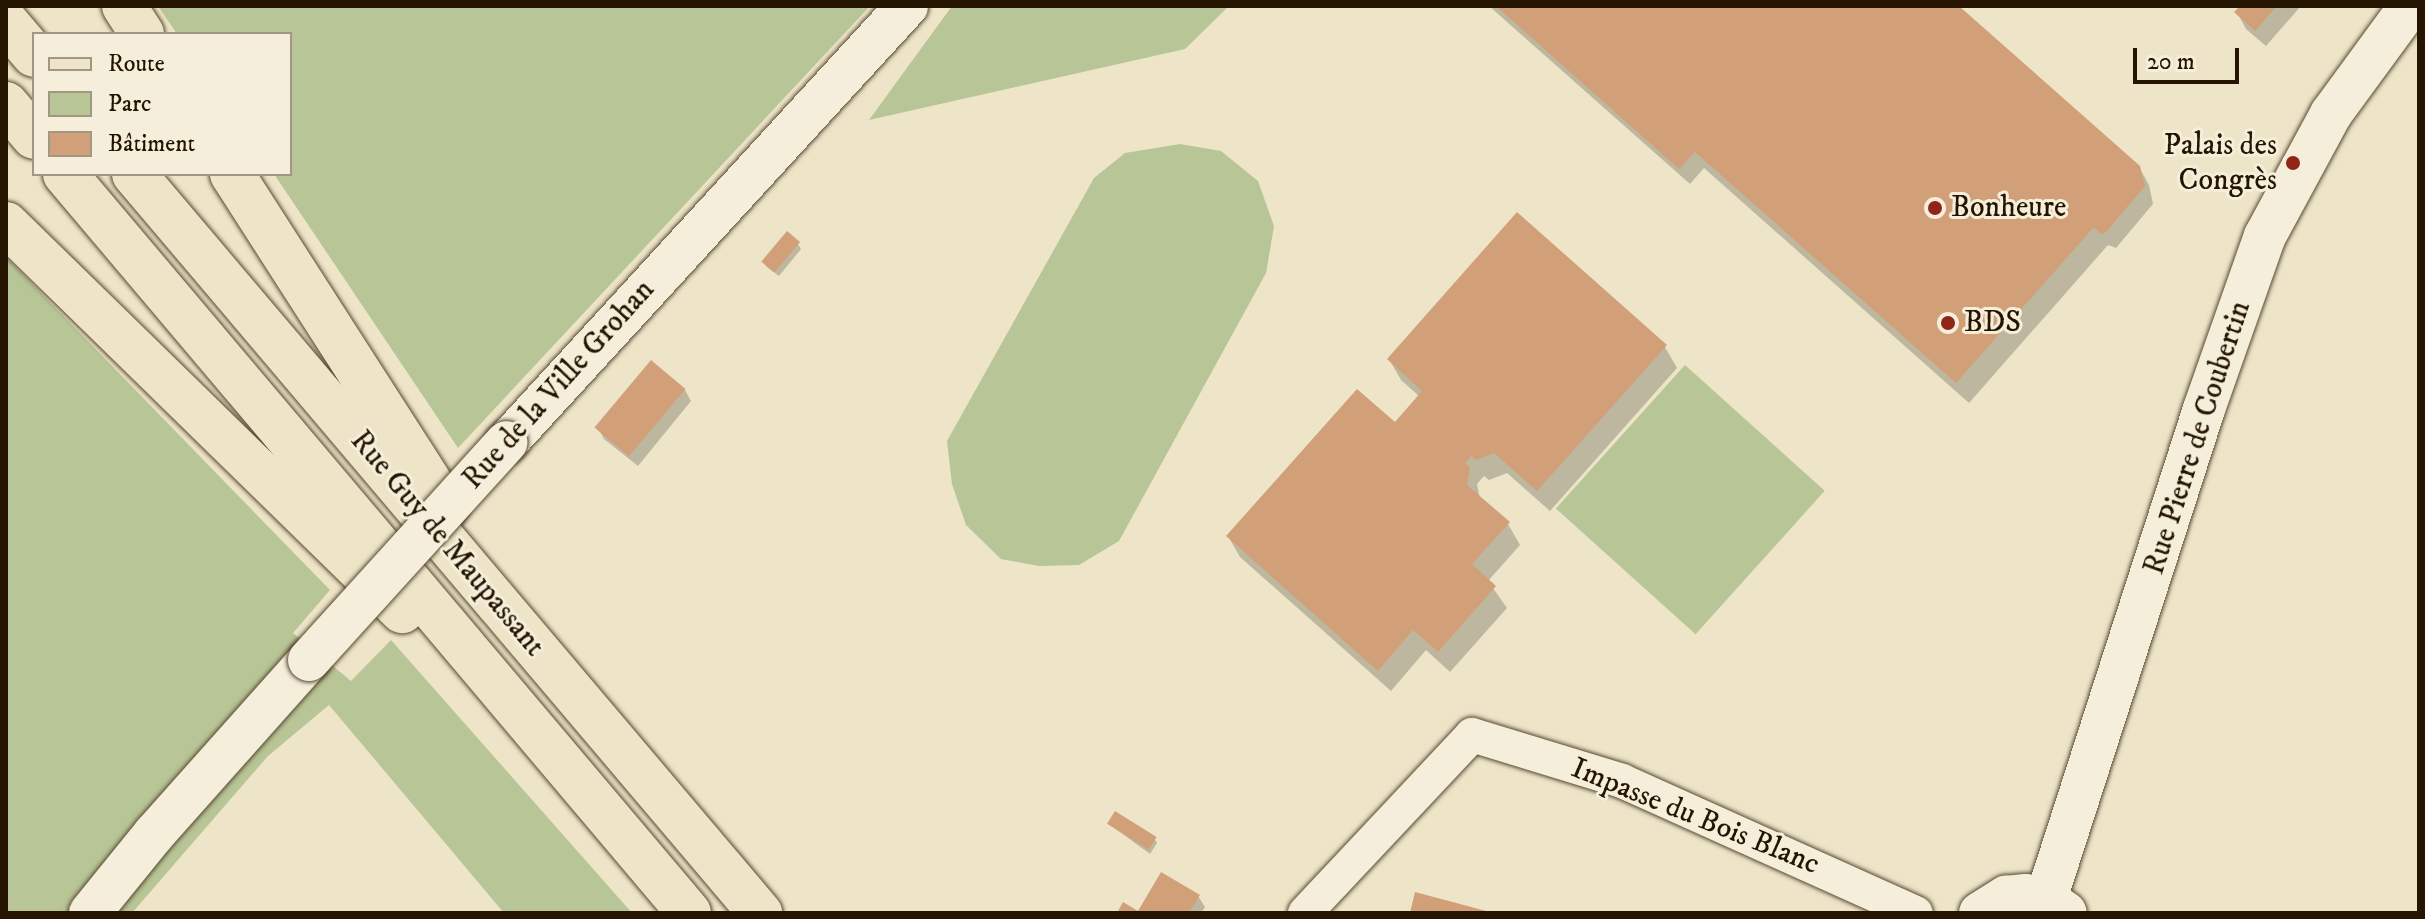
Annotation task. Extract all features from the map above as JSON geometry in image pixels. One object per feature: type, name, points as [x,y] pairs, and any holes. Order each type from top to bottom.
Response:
[{"type":"main road","points":[[124,6],[141,32]]},
{"type":"main road","points":[[6,22],[32,53]]},
{"type":"main road","points":[[6,104],[32,135]]},
{"type":"main road","name":"Rue Guy de Maupassant","points":[[67,176],[689,913]]},
{"type":"main road","name":"Rue Guy de Maupassant","points":[[136,176],[760,913]]},
{"type":"main road","points":[[233,176],[532,645]]},
{"type":"main road","points":[[6,224],[591,797]]},
{"type":"street","name":"Rue de la Ville Grohan","points":[[90,913],[154,834],[309,660],[907,6]]},
{"type":"street","name":"Rue Pierre de Coubertin","points":[[2056,906],[2204,409],[2265,236],[2331,114],[2410,6]]},
{"type":"street","name":"Impasse du Bois Blanc","points":[[1305,913],[1472,735],[1622,781],[1916,913]]},
{"type":"street","points":[[1980,913],[2006,897],[2026,895],[2056,906]]},
{"type":"green space","points":[[158,6],[870,6],[458,448],[275,176],[292,176],[292,32],[176,32]]},
{"type":"green space","points":[[952,6],[1229,6],[1185,49],[869,120]]},
{"type":"green space","points":[[1180,144],[1221,151],[1258,181],[1274,226],[1266,273],[1119,541],[1079,565],[1039,566],[1001,559],[966,525],[952,484],[947,441],[1094,178],[1125,153]]},
{"type":"green space","points":[[6,257],[330,590],[293,633],[351,681],[391,640],[632,913],[504,913],[329,705],[268,756],[132,913],[6,913]]},
{"type":"green space","points":[[1685,365],[1825,491],[1696,634],[1556,508]]},
{"type":"building","name":"Bonheure","points":[[1496,6],[1959,6],[2140,166],[2145,186],[2106,232],[2101,234],[2094,227],[1956,383],[1695,152],[1679,169]]},
{"type":"building","points":[[2240,6],[2277,6],[2255,31],[2234,12]]},
{"type":"building","points":[[1517,212],[1667,345],[1537,491],[1494,453],[1476,460],[1471,456],[1465,463],[1470,467],[1467,485],[1510,522],[1472,564],[1496,586],[1438,652],[1413,630],[1378,671],[1226,536],[1357,389],[1395,422],[1422,391],[1387,359]]},
{"type":"building","points":[[787,231],[800,242],[774,273],[761,262]]},
{"type":"building","points":[[651,360],[685,389],[629,456],[594,427]]},
{"type":"building","points":[[1115,811],[1157,837],[1149,850],[1107,824]]},
{"type":"building","points":[[1161,872],[1200,895],[1189,913],[1117,913],[1123,902],[1138,911]]},
{"type":"building","points":[[1415,892],[1490,912],[1490,913],[1410,913]]},
{"type":"place","name":"Palais des Congrès","points":[[2293,163]]},
{"type":"place","name":"Bonheure","points":[[1935,208]]},
{"type":"place","name":"BDS","points":[[1948,323]]}]
